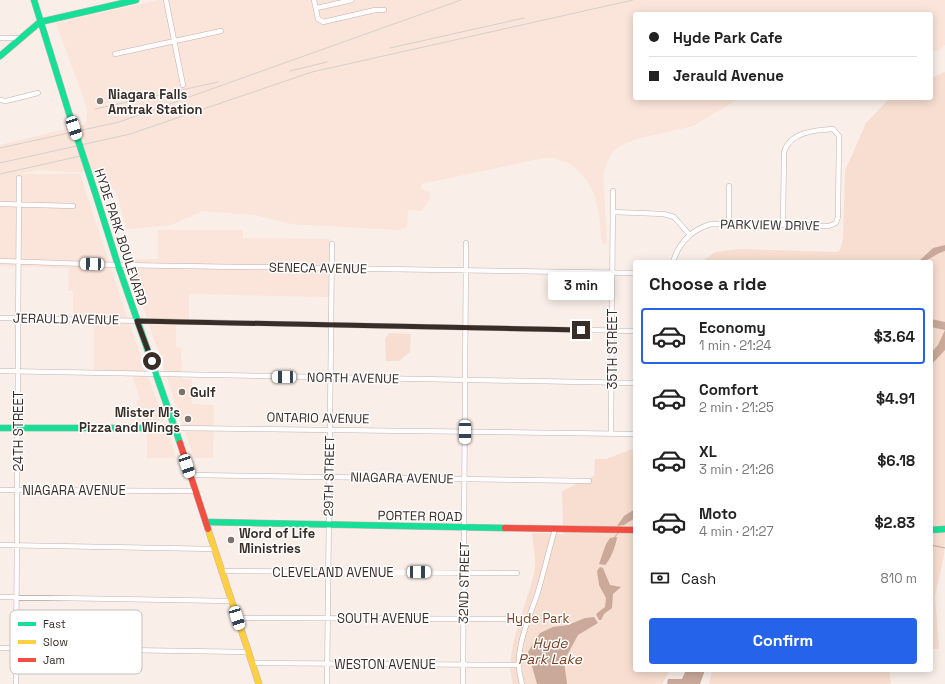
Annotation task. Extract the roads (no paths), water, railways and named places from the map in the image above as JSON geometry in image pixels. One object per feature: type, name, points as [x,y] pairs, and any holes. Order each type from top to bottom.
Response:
[{"type":"main road","name":"HYDE PARK BOULEVARD","points":[[34,0],[118,265],[176,428],[221,571],[259,684]]},
{"type":"main road","points":[[0,56],[40,22],[124,1],[136,0]]},
{"type":"main road","name":"ONTARIO AVENUE","points":[[0,428],[176,428]]},
{"type":"main road","name":"PORTER ROAD","points":[[206,522],[328,526],[633,530]]},
{"type":"main road","points":[[933,530],[945,529]]},
{"type":"street","points":[[166,0],[182,85]]},
{"type":"street","points":[[314,0],[317,8],[318,19],[323,22],[375,10],[384,10]]},
{"type":"street","points":[[317,8],[352,0]]},
{"type":"street","points":[[115,54],[221,32]]},
{"type":"street","points":[[0,38],[21,38]]},
{"type":"street","points":[[0,100],[6,101],[38,93]]},
{"type":"street","name":"PARKVIEW DRIVE","points":[[689,234],[710,224],[830,226],[836,224],[838,217],[839,136],[833,130],[820,130],[805,133],[792,138],[786,144],[784,152],[783,225]]},
{"type":"street","name":"24TH STREET","points":[[17,610],[19,178]]},
{"type":"street","points":[[729,186],[729,224]]},
{"type":"street","name":"35TH STREET","points":[[611,434],[613,191]]},
{"type":"street","points":[[0,204],[73,206]]},
{"type":"street","points":[[613,212],[664,214],[674,217],[689,234],[681,244],[674,260]]},
{"type":"street","name":"32ND STREET","points":[[463,684],[466,243]]},
{"type":"street","name":"29TH STREET","points":[[327,684],[332,244]]},
{"type":"street","name":"SENECA AVENUE","points":[[0,261],[118,265],[612,274],[633,273]]},
{"type":"street","name":"JERAULD AVENUE","points":[[0,318],[633,331]]},
{"type":"street","name":"NORTH AVENUE","points":[[0,371],[633,383]]},
{"type":"street","name":"ONTARIO AVENUE","points":[[176,428],[633,434]]},
{"type":"street","name":"NIAGARA AVENUE","points":[[190,475],[589,481]]},
{"type":"street","name":"NIAGARA AVENUE","points":[[0,490],[196,491]]},
{"type":"street","points":[[522,684],[518,665],[519,648],[555,529]]},
{"type":"street","points":[[0,545],[214,549]]},
{"type":"street","name":"CLEVELAND AVENUE","points":[[221,571],[517,573]]},
{"type":"street","points":[[0,597],[231,601]]},
{"type":"street","name":"SOUTH AVENUE","points":[[237,618],[328,617],[528,619]]},
{"type":"street","points":[[142,650],[248,652]]},
{"type":"street","name":"WESTON AVENUE","points":[[252,662],[518,665]]},
{"type":"street","name":"24TH STREET","points":[[16,674],[16,684]]},
{"type":"water","points":[[945,245],[945,251],[927,260],[920,260],[933,248]]},
{"type":"water","points":[[933,319],[945,322],[945,330],[933,327]]},
{"type":"water","points":[[945,330],[945,350],[933,363],[933,351],[938,345]]},
{"type":"water","points":[[633,510],[633,519],[624,525],[617,526],[624,516]]},
{"type":"water","points":[[617,537],[613,552],[605,565],[599,564],[606,544],[610,538]]},
{"type":"water","points":[[600,567],[603,568],[610,585],[621,587],[613,594],[612,608],[604,614],[601,620],[599,620],[596,614],[605,607],[606,598],[599,585],[597,571]]},
{"type":"water","name":"Hyde Park Lake","points":[[594,617],[598,623],[578,635],[564,661],[567,684],[537,684],[528,652],[540,633],[553,627],[568,625],[585,618]]},
{"type":"water","points":[[685,672],[704,672],[700,684],[667,684],[668,679],[682,679]]},
{"type":"waterway","points":[[614,538],[618,533]]},
{"type":"waterway","points":[[933,545],[945,548]]},
{"type":"railway","points":[[0,148],[119,122],[461,0]]},
{"type":"railway","points":[[0,163],[130,134],[312,72],[633,0]]},
{"type":"railway","points":[[390,48],[524,18]]},
{"type":"railway","points":[[290,71],[327,62]]},
{"type":"railway","points":[[95,109],[218,82]]},
{"type":"railway","points":[[0,174],[81,156]]},
{"type":"place","name":"Niagara Falls Amtrak Station","points":[[100,101]]},
{"type":"place","name":"Gulf","points":[[182,392]]},
{"type":"place","name":"Mister M's Pizza and Wings","points":[[188,419]]},
{"type":"place","name":"Word of Life Ministries","points":[[231,540]]},
{"type":"park label","name":"Hyde Park","points":[[538,618]]}]
